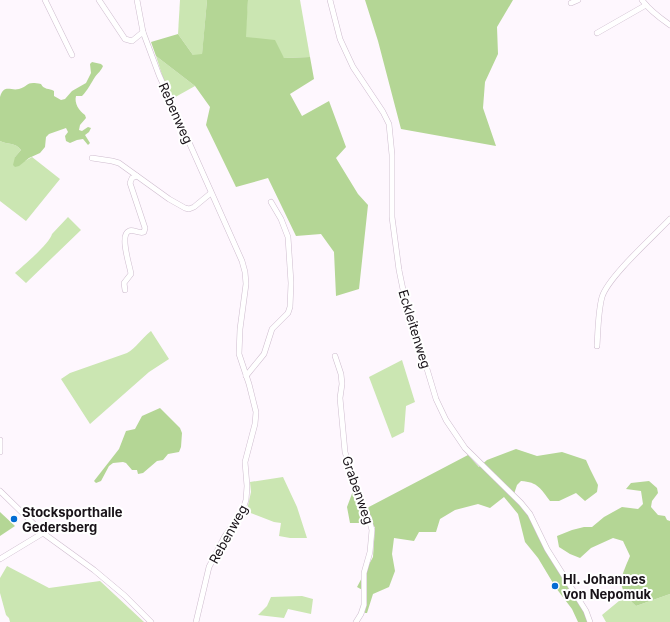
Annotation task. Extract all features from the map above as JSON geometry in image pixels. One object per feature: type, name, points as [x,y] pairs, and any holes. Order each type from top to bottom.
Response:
[{"type":"street","points":[[45,0],[72,55]]},
{"type":"street","points":[[99,0],[125,39],[132,41],[143,32]]},
{"type":"street","name":"Rebenweg","points":[[137,0],[143,32],[159,75],[245,272],[246,284],[239,346],[241,361],[255,403],[256,412],[255,424],[245,462],[247,486],[246,500],[242,512],[226,536],[209,567],[196,622]]},
{"type":"street","name":"Eckleitenweg","points":[[330,0],[338,34],[353,67],[383,112],[389,124],[391,136],[392,229],[400,276],[407,309],[436,399],[446,420],[465,448],[521,503],[530,514],[547,549],[586,611],[590,622]]},
{"type":"street","points":[[571,3],[578,0]]},
{"type":"street","points":[[642,0],[670,25]]},
{"type":"street","points":[[597,33],[646,5]]},
{"type":"street","points":[[92,158],[120,163],[169,199],[185,208],[189,209],[194,207],[211,193]]},
{"type":"street","points":[[125,290],[124,283],[131,274],[125,236],[129,231],[139,233],[144,232],[145,228],[130,183],[132,178],[137,176]]},
{"type":"street","points":[[246,376],[264,354],[272,329],[288,313],[290,307],[291,283],[288,237],[281,219],[271,202]]},
{"type":"street","points":[[596,346],[602,297],[607,287],[616,274],[670,219]]},
{"type":"street","name":"Grabenweg","points":[[335,356],[341,374],[342,384],[340,398],[345,452],[355,485],[372,530],[370,552],[364,573],[364,606],[356,622]]},
{"type":"street","points":[[0,440],[0,452]]},
{"type":"street","points":[[0,491],[42,534],[94,570],[130,601],[151,622]]},
{"type":"street","points":[[0,559],[42,534]]},
{"type":"green space","points":[[180,0],[207,0],[202,55],[193,55],[178,34]]},
{"type":"green space","points":[[207,0],[248,0],[246,37],[275,40],[284,58],[310,57],[314,79],[290,94],[302,116],[329,101],[346,147],[336,158],[358,194],[368,205],[359,289],[336,296],[334,252],[321,234],[296,236],[268,178],[236,187],[206,125],[210,107],[195,86],[156,56],[151,42],[178,34],[193,55],[202,54]]},
{"type":"green space","points":[[248,0],[300,0],[310,57],[284,58],[245,37]]},
{"type":"green space","points":[[365,0],[513,0],[497,27],[498,54],[485,82],[483,108],[496,146],[401,129],[378,41]]},
{"type":"green space","points":[[156,56],[195,86],[170,100]]},
{"type":"green space","points":[[92,62],[103,66],[84,94],[82,96],[76,96],[78,107],[86,118],[80,125],[79,130],[82,131],[88,127],[91,128],[85,135],[90,143],[88,145],[83,139],[70,143],[66,141],[65,136],[68,132],[66,128],[49,134],[46,137],[45,147],[40,153],[15,167],[13,165],[15,157],[21,150],[19,147],[0,141],[0,97],[3,91],[5,89],[19,89],[30,83],[36,83],[54,91],[54,96],[61,100],[65,99],[72,91],[86,83],[91,73],[90,64]]},
{"type":"green space","points":[[0,141],[19,147],[21,150],[15,157],[25,161],[32,157],[60,179],[26,221],[0,201]]},
{"type":"green space","points":[[68,217],[81,230],[26,283],[15,273],[42,248],[52,234]]},
{"type":"green space","points":[[151,331],[169,359],[149,372],[90,424],[61,379],[70,373],[127,353]]},
{"type":"green space","points":[[402,360],[415,402],[406,406],[404,432],[392,438],[369,377]]},
{"type":"green space","points":[[160,408],[180,428],[182,433],[179,452],[168,454],[163,460],[157,461],[143,473],[138,474],[137,470],[132,470],[126,463],[113,463],[109,466],[101,481],[96,483],[94,481],[119,449],[126,431],[135,429],[142,416]]},
{"type":"green space","points":[[516,449],[537,456],[562,452],[586,460],[598,485],[597,492],[585,501],[576,493],[559,501],[550,501],[538,487],[531,483],[521,481],[517,485],[514,494],[531,512],[556,562],[592,622],[578,622],[572,609],[556,588],[538,558],[525,542],[518,514],[504,497],[490,508],[478,504],[455,510],[440,519],[436,532],[419,532],[414,541],[394,538],[392,554],[395,571],[389,587],[373,594],[367,613],[365,613],[366,592],[357,587],[373,557],[375,527],[365,523],[350,523],[347,507],[353,491],[365,509],[468,455],[479,467],[487,460]]},
{"type":"green space","points":[[283,477],[297,507],[307,538],[290,538],[279,536],[281,523],[274,522],[248,512],[247,510],[251,492],[250,482]]},
{"type":"green space","points":[[649,481],[657,488],[658,493],[652,501],[651,507],[658,515],[665,516],[667,520],[670,521],[670,594],[636,606],[629,599],[622,588],[622,577],[630,556],[623,541],[613,538],[591,548],[580,558],[559,547],[557,536],[572,530],[592,527],[604,517],[622,507],[638,509],[643,504],[641,491],[626,489],[631,483]]},
{"type":"green space","points":[[0,512],[15,526],[0,536]]},
{"type":"green space","points":[[7,566],[49,588],[100,581],[144,622],[10,622],[6,615],[0,593],[0,578]]},
{"type":"green space","points":[[670,594],[670,622],[606,622],[602,615],[625,596],[636,606]]},
{"type":"green space","points":[[302,596],[313,599],[311,614],[288,609],[284,618],[258,615],[267,606],[271,597]]},
{"type":"place","name":"Stocksporthalle Gedersberg","points":[[14,519]]},
{"type":"place","name":"Hl. Johannes von Nepomuk","points":[[555,586]]}]
